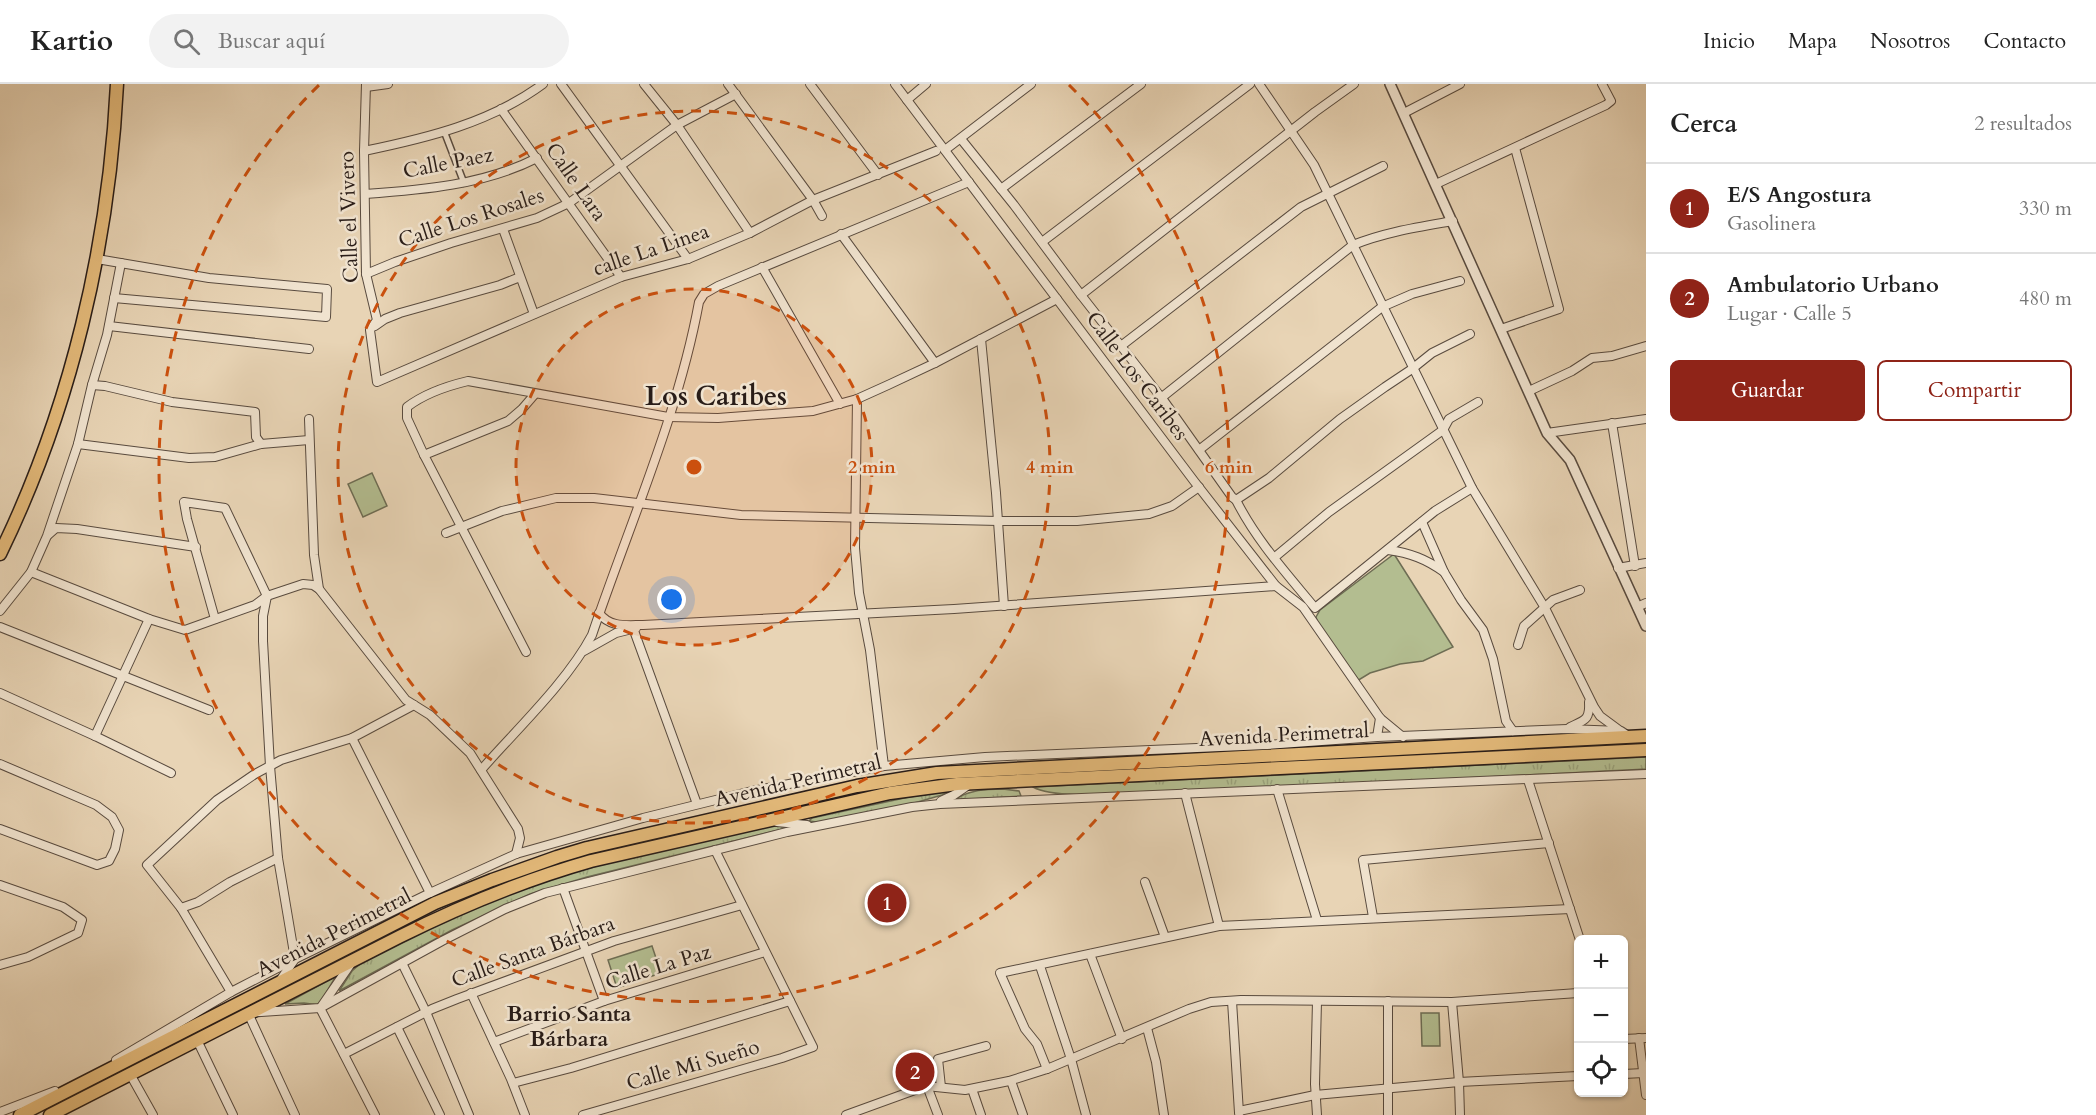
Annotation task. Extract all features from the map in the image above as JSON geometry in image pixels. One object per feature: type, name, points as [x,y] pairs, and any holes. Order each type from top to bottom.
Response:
[{"type":"main road","points":[[0,554],[49,434],[72,359],[97,259],[109,183],[117,84]]},
{"type":"main road","name":"Avenida Perimetral","points":[[20,1115],[435,903],[526,867],[587,848],[897,778],[956,771],[1626,734],[1646,736]]},
{"type":"main road","name":"Avenida Perimetral","points":[[50,1115],[441,915],[531,879],[591,861],[761,822],[890,793],[938,786],[1646,750]]},
{"type":"street","points":[[366,85],[388,84]]},
{"type":"street","points":[[364,151],[418,140],[444,131],[523,99],[543,84]]},
{"type":"street","points":[[561,84],[688,259]]},
{"type":"street","points":[[644,84],[676,125],[750,233]]},
{"type":"street","points":[[728,84],[813,200],[822,216]]},
{"type":"street","points":[[810,84],[878,175]]},
{"type":"street","name":"Calle Los Caribes","points":[[895,84],[1276,586],[1303,607],[1380,718],[1403,737]]},
{"type":"street","points":[[907,100],[926,84]]},
{"type":"street","points":[[945,150],[1031,84]]},
{"type":"street","points":[[1001,189],[1141,84]]},
{"type":"street","points":[[1042,242],[1250,84]]},
{"type":"street","points":[[1259,84],[1314,165],[1472,488],[1545,608],[1600,716],[1626,734]]},
{"type":"street","points":[[1081,295],[1354,84]]},
{"type":"street","points":[[1390,84],[1547,433],[1570,460],[1618,568],[1642,605],[1646,626]]},
{"type":"street","points":[[1404,113],[1460,84]]},
{"type":"street","points":[[1436,184],[1611,101],[1602,84]]},
{"type":"street","name":"Calle el Vivero","points":[[366,85],[364,151],[366,274],[377,320],[370,330],[377,382]]},
{"type":"street","name":"Calle Los Rosales","points":[[366,274],[451,243],[537,218],[569,203],[676,125],[736,94]]},
{"type":"street","name":"Calle Lara","points":[[501,109],[621,277]]},
{"type":"street","points":[[444,131],[464,183]]},
{"type":"street","points":[[961,139],[1161,398],[1236,500],[1246,521],[1315,608],[1435,511],[1472,488]]},
{"type":"street","points":[[1501,329],[1559,309],[1515,148]]},
{"type":"street","name":"calle La Linea","points":[[377,382],[621,277],[688,259],[750,233],[813,200],[936,151]]},
{"type":"street","name":"Calle Paez","points":[[364,194],[464,183],[517,168],[537,158]]},
{"type":"street","points":[[1121,346],[1301,207],[1383,166]]},
{"type":"street","points":[[481,770],[563,677],[583,652],[592,635],[641,503],[682,372],[699,302],[704,294],[762,267],[969,182]]},
{"type":"street","points":[[1161,398],[1353,245],[1406,229],[1453,221]]},
{"type":"street","points":[[503,229],[534,314]]},
{"type":"street","points":[[841,234],[935,363]]},
{"type":"street","points":[[97,259],[209,278],[327,289],[326,317],[114,298]]},
{"type":"street","points":[[0,611],[31,572],[48,536],[78,444],[109,326],[121,263]]},
{"type":"street","points":[[762,267],[840,405]]},
{"type":"street","points":[[370,330],[385,319],[520,278]]},
{"type":"street","points":[[1199,450],[1383,307],[1412,294],[1460,281]]},
{"type":"street","points":[[526,652],[407,418],[407,407],[416,401],[468,381],[668,417],[750,417],[813,411],[857,399],[935,363],[1057,298]]},
{"type":"street","points":[[109,326],[309,349]]},
{"type":"street","points":[[1236,500],[1269,478],[1340,419],[1413,369],[1432,353],[1470,334]]},
{"type":"street","points":[[981,339],[991,434],[1004,606]]},
{"type":"street","points":[[1529,391],[1572,371],[1592,358],[1612,356],[1646,346]]},
{"type":"street","points":[[92,384],[172,402],[255,412],[256,437],[261,444]]},
{"type":"street","points":[[424,454],[508,421],[522,410],[535,394]]},
{"type":"street","points":[[857,399],[854,518],[859,592],[864,614],[884,766]]},
{"type":"street","points":[[1275,557],[1329,512],[1443,430],[1449,419],[1478,402]]},
{"type":"street","points":[[309,419],[314,555],[319,589]]},
{"type":"street","points":[[1547,433],[1646,419]]},
{"type":"street","points":[[1612,423],[1635,566]]},
{"type":"street","points":[[78,444],[189,458],[215,457],[261,444],[309,440]]},
{"type":"street","points":[[446,533],[502,512],[556,498],[594,498],[741,515],[1077,521],[1149,513],[1172,506],[1199,487]]},
{"type":"street","points":[[215,619],[184,502],[225,508],[267,596],[263,616],[263,641],[270,766],[278,858],[295,958],[278,983]]},
{"type":"street","points":[[1422,522],[1444,572],[1483,630],[1493,659],[1506,721],[1513,731]]},
{"type":"street","points":[[48,536],[56,528],[196,547]]},
{"type":"street","points":[[1388,550],[1408,553],[1425,559],[1444,572]]},
{"type":"street","points":[[1618,568],[1646,563]]},
{"type":"street","points":[[31,572],[149,619],[185,630],[255,606],[267,596],[303,584],[313,585],[319,589],[406,700],[430,715],[470,753],[518,829],[520,838],[516,854]]},
{"type":"street","points":[[599,613],[607,622],[615,625],[643,625],[1004,606],[1276,586]]},
{"type":"street","points":[[1518,645],[1524,627],[1553,600],[1580,590]]},
{"type":"street","points":[[95,736],[149,619]]},
{"type":"street","points":[[583,652],[616,633],[643,625]]},
{"type":"street","points":[[0,627],[209,710]]},
{"type":"street","points":[[633,628],[698,804]]},
{"type":"street","points":[[0,693],[171,773]]},
{"type":"street","points":[[1567,729],[1585,721],[1590,712],[1589,694]]},
{"type":"street","points":[[231,992],[181,908],[147,865],[217,800],[255,774],[281,760],[352,738],[414,705]]},
{"type":"street","points":[[1377,737],[1380,718]]},
{"type":"street","points":[[0,1112],[50,1094],[109,1064],[231,992],[295,958],[516,854],[752,791],[884,766],[985,757],[1255,746],[1377,737],[1567,729],[1626,734]]},
{"type":"street","points":[[352,738],[430,893]]},
{"type":"street","points":[[0,764],[96,805],[112,817],[119,830],[115,849],[109,861],[97,865],[0,829]]},
{"type":"street","points":[[295,1115],[248,1013],[320,1008],[505,909],[563,888],[821,825],[928,805],[1646,774]]},
{"type":"street","points":[[1528,780],[1579,935]]},
{"type":"street","points":[[928,805],[948,798],[970,784]]},
{"type":"street","points":[[1277,789],[1317,920]]},
{"type":"street","points":[[1185,793],[1219,926]]},
{"type":"street","points":[[761,822],[821,825]]},
{"type":"street","points":[[1373,917],[1363,860],[1549,843]]},
{"type":"street","points":[[513,1083],[571,1068],[790,1001],[715,850]]},
{"type":"street","points":[[181,908],[198,902],[230,882],[278,858]]},
{"type":"street","points":[[1145,882],[1165,937]]},
{"type":"street","points":[[0,885],[63,907],[82,920],[78,933],[28,957],[0,965]]},
{"type":"street","points":[[563,888],[604,1001]]},
{"type":"street","name":"Calle Santa Bárbara","points":[[344,1054],[426,1012],[471,993],[614,941],[742,904]]},
{"type":"street","points":[[1047,1069],[1037,1044],[1025,1029],[1000,973],[1219,926],[1570,909]]},
{"type":"street","name":"Calle La Paz","points":[[494,1042],[604,1001],[765,952]]},
{"type":"street","points":[[1090,954],[1122,1038]]},
{"type":"street","points":[[320,1008],[353,960]]},
{"type":"street","points":[[402,963],[426,1012],[469,1115]]},
{"type":"street","points":[[1040,966],[1071,1059],[1086,1115]]},
{"type":"street","points":[[471,993],[513,1083],[525,1115]]},
{"type":"street","points":[[846,1115],[927,1086],[957,1090],[1011,1081],[1047,1069],[1201,1005],[1232,1001],[1452,1002],[1574,993]]},
{"type":"street","points":[[1317,1000],[1315,1095],[1317,1115]]},
{"type":"street","name":"Calle Mi Sueño","points":[[583,1115],[813,1047],[790,1001]]},
{"type":"street","points":[[1232,1001],[1239,1113],[1315,1095],[1460,1082],[1574,1076]]},
{"type":"street","points":[[1388,1001],[1388,1115]]},
{"type":"street","points":[[1452,1002],[1460,1082],[1460,1115]]},
{"type":"street","points":[[320,1008],[375,1115]]},
{"type":"street","points":[[397,1027],[440,1115]]},
{"type":"street","points":[[1147,1028],[1156,1062],[1164,1115]]},
{"type":"street","points":[[1642,1038],[1646,1095]]},
{"type":"street","points":[[197,1040],[233,1115]]},
{"type":"street","points":[[941,1087],[938,1059],[986,1046]]},
{"type":"street","points":[[1628,1074],[1643,1073]]},
{"type":"street","points":[[130,1074],[153,1115]]},
{"type":"street","points":[[1011,1081],[1023,1115]]},
{"type":"street","points":[[927,1086],[938,1115]]},
{"type":"street","points":[[972,1089],[981,1115]]},
{"type":"green space","points":[[372,473],[387,506],[363,517],[348,484]]},
{"type":"green space","points":[[1394,554],[1453,647],[1423,661],[1400,664],[1370,673],[1357,681],[1320,632],[1316,617],[1320,610]]},
{"type":"green space","points":[[1646,757],[1646,769],[1285,787],[1060,794],[1033,787]]},
{"type":"green space","points":[[1003,789],[1019,791],[1021,796],[955,800],[972,792]]},
{"type":"green space","points":[[946,793],[897,808],[824,823],[809,821],[812,818],[909,797]]},
{"type":"green space","points":[[769,826],[786,828],[587,877],[530,894],[452,930],[339,991],[352,971],[360,964],[435,927],[512,894],[590,868]]},
{"type":"green space","points":[[652,946],[661,973],[617,988],[608,960]]},
{"type":"green space","points":[[336,976],[319,1005],[285,1004]]},
{"type":"green space","points":[[1421,1013],[1439,1013],[1440,1046],[1422,1046]]},
{"type":"place","name":"E/S Angostura","points":[[887,903]]},
{"type":"place","name":"Ambulatorio Urbano","points":[[915,1072]]},
{"type":"district","name":"Los Caribes","points":[[716,396]]},
{"type":"district","name":"Barrio Santa Bárbara","points":[[569,1026]]}]
